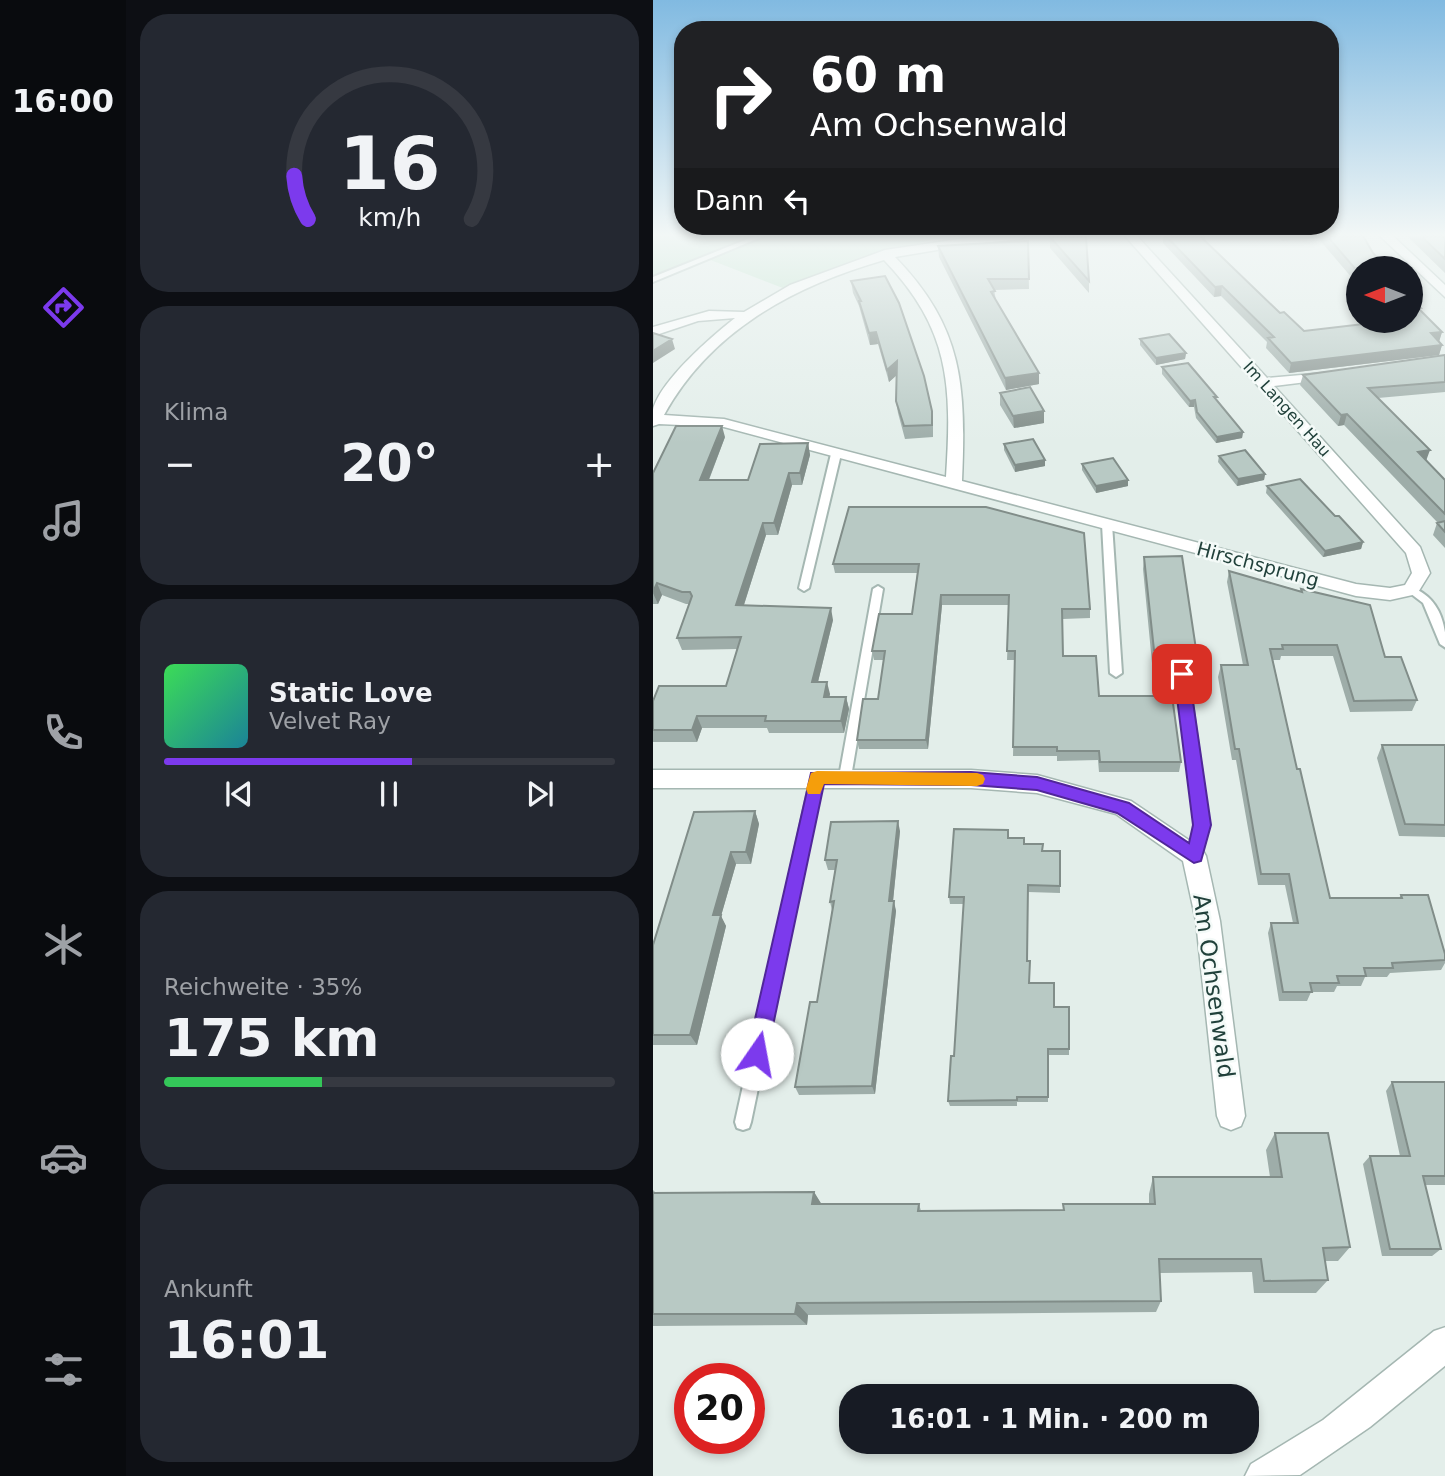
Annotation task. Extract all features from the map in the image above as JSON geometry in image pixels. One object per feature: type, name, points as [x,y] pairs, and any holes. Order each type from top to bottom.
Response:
[{"type":"street","points":[[654,421],[687,369],[744,316],[763,305]]},
{"type":"street","points":[[927,305],[951,354],[956,384],[958,418],[954,485]]},
{"type":"street","name":"Im Langen Hau","points":[[1193,305],[1414,551],[1421,573],[1411,590]]},
{"type":"street","points":[[653,332],[707,315],[732,313],[744,316]]},
{"type":"street","points":[[1263,383],[1341,373]]},
{"type":"street","name":"Hirschsprung","points":[[654,421],[724,423],[1356,590],[1390,594],[1411,590]]},
{"type":"street","points":[[653,779],[971,779],[1037,784],[1123,807],[1194,856]]},
{"type":"street","name":"Am Ochsenwald","points":[[1194,856],[1208,921],[1231,1116]]},
{"type":"street","points":[[1263,1476],[1299,1458],[1365,1410],[1445,1343]]},
{"type":"lane","points":[[804,588],[836,454]]},
{"type":"lane","points":[[1107,524],[1116,673]]},
{"type":"lane","points":[[845,778],[878,589]]},
{"type":"lane","points":[[1411,590],[1428,601],[1445,644]]},
{"type":"lane","name":"Am Ochsenwald","points":[[1182,674],[1202,825],[1194,856]]},
{"type":"lane","points":[[743,1122],[817,777]]},
{"type":"building","points":[[860,305],[900,305],[924,376],[932,411],[932,425],[904,426],[896,401],[897,361],[887,370],[876,332],[869,333]]},
{"type":"building","points":[[968,305],[999,305],[1039,373],[1005,378]]},
{"type":"building","points":[[1241,305],[1272,305],[1280,313],[1284,312],[1304,331],[1346,326],[1346,333],[1423,333],[1423,313],[1442,332],[1431,333],[1442,345],[1291,363],[1268,338],[1274,337]]},
{"type":"building","points":[[653,333],[672,339],[653,351]]},
{"type":"building","points":[[1169,334],[1186,353],[1156,358],[1140,339]]},
{"type":"building","points":[[1445,355],[1445,382],[1368,388],[1430,450],[1418,452],[1445,480],[1445,514],[1347,414],[1341,415],[1303,375]]},
{"type":"building","points":[[1188,363],[1243,432],[1217,437],[1197,412],[1195,400],[1190,401],[1162,367]]},
{"type":"building","points":[[1030,387],[1044,411],[1013,416],[1000,393]]},
{"type":"building","points":[[676,426],[722,426],[700,480],[748,480],[760,444],[808,443],[800,473],[789,473],[774,523],[763,523],[736,605],[831,608],[812,682],[827,682],[824,697],[846,697],[841,721],[765,721],[766,716],[697,716],[692,730],[653,730],[653,701],[659,686],[726,686],[741,637],[677,638],[692,596],[690,592],[682,592],[657,583],[653,592],[653,473]]},
{"type":"building","points":[[1033,439],[1045,460],[1015,465],[1004,444]]},
{"type":"building","points":[[1245,450],[1265,474],[1238,479],[1219,456]]},
{"type":"building","points":[[1113,458],[1128,480],[1096,486],[1082,464]]},
{"type":"building","points":[[1300,479],[1363,542],[1325,551],[1267,486]]},
{"type":"building","points":[[849,507],[986,507],[1084,533],[1090,609],[1062,609],[1063,656],[1096,656],[1099,696],[1172,696],[1181,762],[1100,762],[1099,751],[1013,747],[1015,651],[1007,651],[1009,595],[941,595],[926,740],[857,740],[863,699],[878,699],[885,651],[872,651],[879,614],[912,614],[919,564],[833,564]]},
{"type":"building","points":[[1445,521],[1445,532],[1437,523]]},
{"type":"building","points":[[1182,556],[1196,649],[1154,650],[1144,557]]},
{"type":"building","points":[[1229,571],[1302,592],[1301,589],[1370,605],[1385,657],[1401,657],[1417,700],[1354,701],[1337,645],[1282,645],[1283,649],[1270,649],[1330,898],[1402,898],[1401,895],[1428,895],[1445,960],[1392,963],[1393,968],[1364,968],[1366,976],[1337,976],[1339,983],[1310,983],[1312,992],[1283,992],[1271,923],[1298,923],[1289,874],[1261,874],[1239,749],[1235,749],[1221,665],[1248,665]]},
{"type":"building","points":[[1382,745],[1445,745],[1445,825],[1405,824]]},
{"type":"building","points":[[755,811],[746,852],[731,852],[713,915],[721,915],[690,1035],[653,1035],[653,945],[694,812]]},
{"type":"building","points":[[898,821],[889,901],[894,901],[872,1086],[795,1087],[810,1002],[817,1002],[834,901],[830,902],[837,860],[825,860],[831,822]]},
{"type":"building","points":[[954,829],[1008,830],[1008,838],[1024,838],[1024,844],[1043,844],[1042,851],[1060,851],[1060,886],[1028,885],[1029,983],[1054,983],[1054,1007],[1069,1007],[1069,1049],[1048,1049],[1048,1097],[948,1101],[951,1056],[954,1056],[964,897],[949,897]]},
{"type":"building","points":[[1392,1082],[1445,1082],[1445,1176],[1423,1176],[1441,1249],[1390,1249],[1370,1156],[1410,1156]]},
{"type":"building","points":[[1275,1133],[1328,1133],[1350,1247],[1323,1248],[1328,1280],[1264,1281],[1261,1259],[1159,1259],[1161,1301],[797,1303],[795,1314],[653,1314],[653,1193],[814,1192],[812,1204],[919,1204],[918,1211],[1064,1210],[1063,1204],[1155,1204],[1153,1177],[1282,1177]]},
{"type":"slow traffic","points":[[814,789],[817,777],[977,779]]},
{"type":"route","points":[[757,1054],[817,777],[971,779],[1037,784],[1123,807],[1194,856],[1202,825],[1182,674]]}]
